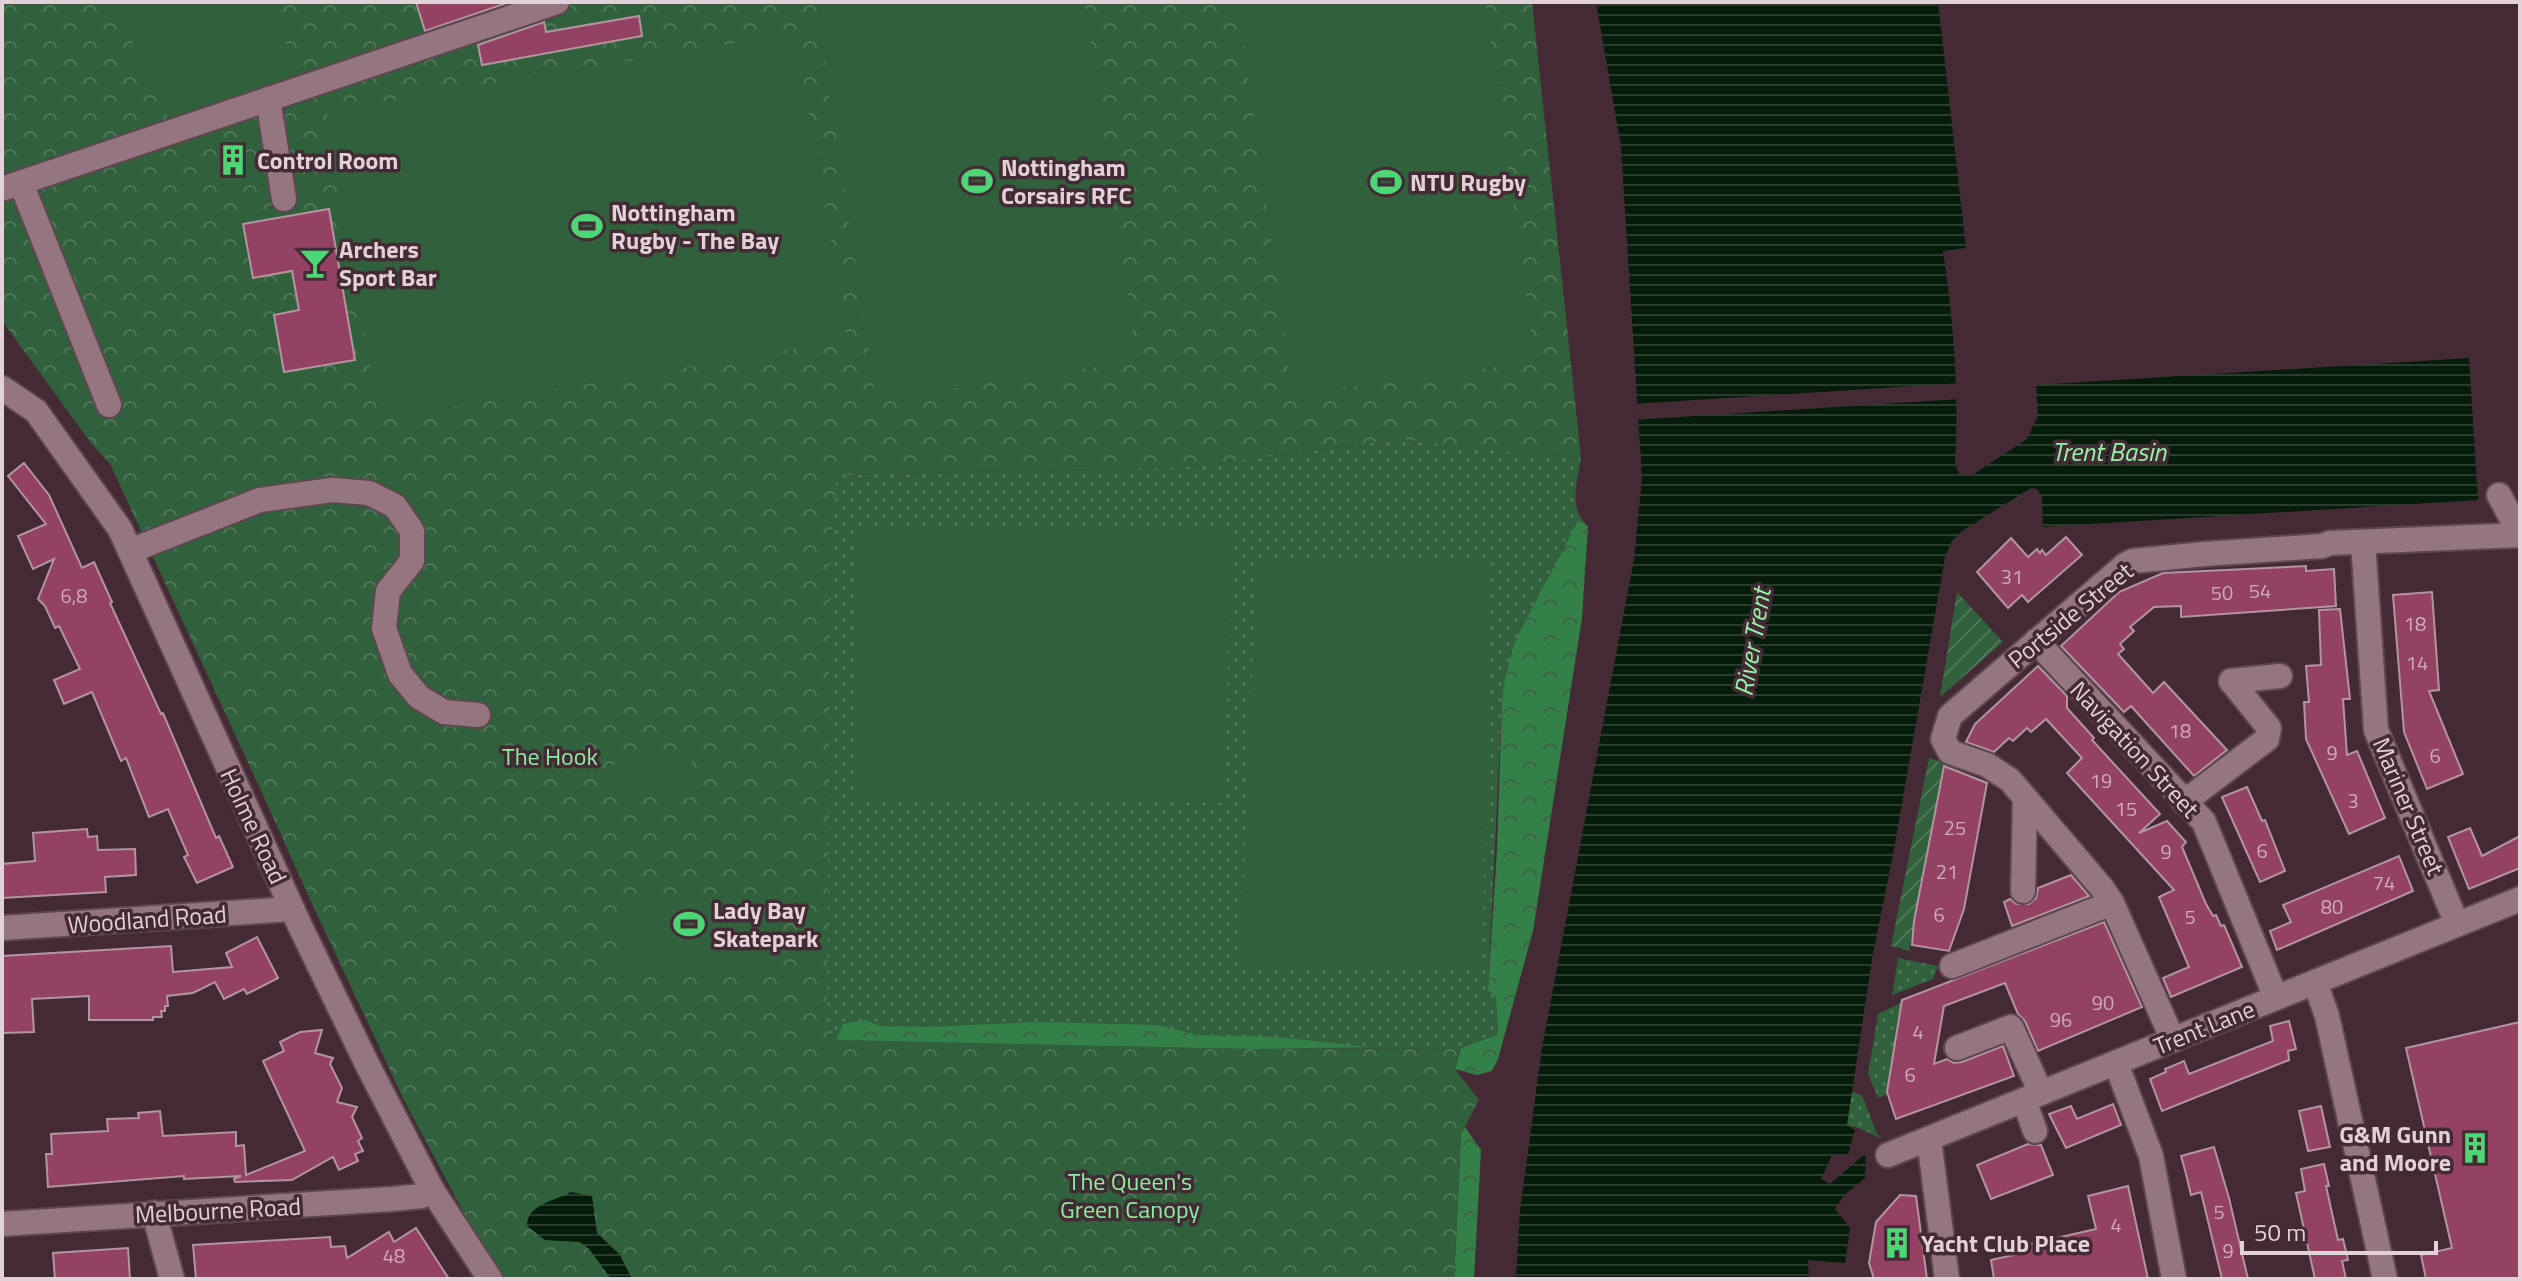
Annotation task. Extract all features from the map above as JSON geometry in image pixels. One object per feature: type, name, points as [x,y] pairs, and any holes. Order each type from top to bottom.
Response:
[{"type":"street","points":[[109,405],[8,184],[557,2]]},
{"type":"street","points":[[268,99],[284,199]]},
{"type":"street","name":"Holme Road","points":[[2,388],[36,411],[120,529],[292,909],[380,1090],[432,1190],[490,1279]]},
{"type":"street","points":[[130,551],[260,500],[332,490],[369,493],[395,506],[412,531],[412,561],[388,591],[384,628],[400,674],[419,697],[444,712],[478,715]]},
{"type":"street","points":[[2499,495],[2520,534]]},
{"type":"street","name":"Portside Street","points":[[2173,1040],[2112,903],[2102,888],[2001,773],[1950,752],[1943,739],[1944,728],[1954,710],[2133,561],[2374,541],[2520,534]]},
{"type":"street","name":"Mariner Street","points":[[2374,541],[2376,730],[2457,924]]},
{"type":"street","name":"Navigation Street","points":[[2036,641],[2204,822],[2276,998]]},
{"type":"street","points":[[2184,802],[2267,739],[2269,728],[2231,681],[2280,676]]},
{"type":"street","points":[[2023,891],[2025,799]]},
{"type":"street","name":"Trent Lane","points":[[1888,1155],[2520,899]]},
{"type":"street","points":[[1952,966],[2112,903]]},
{"type":"street","name":"Woodland Road","points":[[2,928],[292,909]]},
{"type":"street","points":[[2315,982],[2327,1016],[2385,1279]]},
{"type":"street","points":[[1957,1048],[2011,1027],[2032,1097],[2035,1131]]},
{"type":"street","points":[[2116,1063],[2151,1156],[2174,1279]]},
{"type":"street","points":[[1929,1139],[1947,1279]]},
{"type":"street","name":"Melbourne Road","points":[[2,1224],[392,1199],[422,1196],[432,1190]]},
{"type":"street","points":[[154,1213],[172,1279]]},
{"type":"green space","points":[[2,2],[1532,2],[1581,457],[1401,439],[1187,467],[837,475],[831,551],[827,1022],[836,1040],[1252,1049],[1461,1048],[1455,1069],[1479,1100],[1461,1134],[1454,1279],[503,1279],[475,1234],[405,1102],[110,464],[91,443],[2,321]]},
{"type":"green space","points":[[113,2],[268,2],[300,76],[170,121]]},
{"type":"green space","name":"Nottingham Corsairs RFC","points":[[816,2],[1084,2],[1137,361],[876,400]]},
{"type":"green space","name":"NTU Rugby","points":[[1238,2],[1485,2],[1535,362],[1293,395]]},
{"type":"green space","name":"Nottingham Rugby - The Bay","points":[[795,33],[847,340],[379,419],[327,112]]},
{"type":"green space","name":"The Hook","points":[[1401,439],[1581,457],[1576,501],[1580,517],[1586,524],[1563,548],[1502,700],[1488,990],[1496,998],[1498,1036],[1461,1048],[1252,1049],[461,1154],[405,1102],[215,687],[837,475],[1187,467]]},
{"type":"green space","points":[[1578,521],[1588,526],[1582,618],[1533,931],[1498,1059],[1492,1071],[1477,1075],[1455,1069],[1461,1048],[1498,1035],[1496,998],[1488,990],[1502,700],[1506,674],[1515,641]]},
{"type":"green space","points":[[1232,528],[1224,803],[855,798],[856,531]]},
{"type":"green space","points":[[1257,558],[1491,563],[1482,969],[1240,970]]},
{"type":"green space","points":[[1957,592],[2003,642],[1940,697]]},
{"type":"green space","points":[[615,756],[692,759],[690,798],[614,796]]},
{"type":"green space","points":[[1929,758],[1944,763],[1909,951],[1891,946]]},
{"type":"green space","name":"Lady Bay Skatepark","points":[[621,904],[757,907],[756,973],[620,971]]},
{"type":"green space","points":[[1898,958],[1938,966],[1933,979],[1892,995]]},
{"type":"green space","points":[[1901,1003],[1886,1095],[1878,1098],[1868,1074],[1878,1014]]},
{"type":"green space","points":[[866,1020],[880,1026],[923,1027],[1039,1022],[1157,1025],[1198,1035],[1277,1037],[1368,1047],[1252,1049],[836,1040],[843,1024]]},
{"type":"green space","points":[[1850,1091],[1862,1095],[1877,1134],[1883,1139],[1846,1126]]},
{"type":"green space","points":[[1465,1127],[1481,1150],[1474,1279],[1454,1279],[1461,1134]]},
{"type":"water","points":[[1596,2],[1938,2],[1966,248],[1943,251],[1955,358],[1955,464],[1959,474],[1974,474],[2027,439],[2038,416],[2036,385],[2469,358],[2478,500],[2043,527],[2042,497],[2037,489],[2031,488],[1962,531],[1952,541],[1945,557],[1872,959],[1847,1125],[1855,1130],[1848,1155],[1832,1155],[1821,1179],[1830,1184],[1866,1153],[1865,1178],[1843,1196],[1835,1209],[1850,1228],[1845,1263],[1808,1260],[1809,1279],[1516,1279],[1520,1211],[1542,1048],[1634,559],[1642,478],[1621,147]]},
{"type":"water","points":[[571,1192],[592,1196],[597,1233],[620,1255],[632,1279],[611,1279],[590,1250],[580,1242],[545,1240],[527,1226],[528,1219],[537,1208]]},
{"type":"pier","points":[[1961,383],[1961,399],[1634,420],[1633,404]]},
{"type":"building","points":[[416,2],[510,2],[425,31]]},
{"type":"building","points":[[639,16],[642,36],[482,65],[478,45],[544,22],[546,32]]},
{"type":"building","name":"Archers Sport Bar","points":[[329,209],[355,360],[284,372],[274,315],[299,310],[292,271],[253,278],[243,224]]},
{"type":"building","points":[[24,463],[49,495],[82,568],[94,562],[216,838],[219,836],[233,867],[197,883],[184,857],[188,855],[168,809],[149,817],[126,758],[121,761],[92,692],[64,704],[54,680],[80,669],[59,626],[55,628],[45,606],[38,599],[54,559],[33,569],[18,536],[46,524],[8,476]]},
{"type":"building","points":[[2066,537],[2082,555],[2028,602],[2022,595],[2008,608],[1977,572],[2011,538],[2028,557],[2037,549],[2046,555]]},
{"type":"building","points":[[2306,566],[2306,571],[2334,569],[2336,606],[2181,617],[2181,606],[2154,607],[2130,627],[2134,631],[2120,644],[2124,649],[2118,654],[2153,693],[2164,682],[2227,750],[2194,776],[2131,706],[2124,712],[2061,646],[2119,592],[2163,573]]},
{"type":"building","points":[[2432,592],[2439,690],[2429,691],[2463,774],[2427,789],[2404,732],[2393,595]]},
{"type":"building","points":[[2340,609],[2350,699],[2343,699],[2347,755],[2357,751],[2385,818],[2349,834],[2306,739],[2304,702],[2309,702],[2306,666],[2321,665],[2319,610]]},
{"type":"building","points":[[2038,666],[2067,696],[2067,708],[2094,738],[2092,740],[2160,814],[2139,833],[2167,821],[2186,842],[2182,847],[2206,904],[2221,926],[2224,925],[2242,967],[2171,997],[2163,978],[2189,967],[2159,897],[2174,890],[2067,773],[2082,758],[2046,719],[2031,732],[2027,728],[2013,741],[2009,738],[1994,752],[1966,742],[1975,724]]},
{"type":"building","points":[[1944,766],[1987,783],[1964,909],[1949,951],[1912,945]]},
{"type":"building","points":[[2247,787],[2262,821],[2265,820],[2285,871],[2260,882],[2222,797]]},
{"type":"building","points":[[2470,828],[2482,856],[2520,836],[2520,868],[2469,889],[2448,837]]},
{"type":"building","points":[[87,829],[88,837],[97,836],[98,850],[135,849],[136,875],[105,877],[106,892],[2,898],[2,864],[35,861],[33,833]]},
{"type":"building","points":[[2399,856],[2413,891],[2277,950],[2270,931],[2291,922],[2283,905]]},
{"type":"building","points":[[2071,875],[2089,896],[2012,926],[2004,902],[2010,899],[2016,904],[2029,904],[2036,898],[2038,888]]},
{"type":"building","points":[[2104,922],[2142,1007],[2038,1051],[2005,983],[1944,1006],[1934,1064],[1947,1059],[1954,1063],[1962,1062],[2003,1046],[2014,1076],[1896,1119],[1887,1092],[1902,1000]]},
{"type":"building","points":[[257,937],[278,978],[247,994],[244,989],[224,999],[215,982],[193,993],[167,996],[168,1006],[161,1011],[162,1017],[153,1017],[153,1020],[89,1020],[89,996],[32,999],[34,1032],[3,1033],[2,956],[171,946],[173,972],[232,967],[226,953]]},
{"type":"building","points":[[2289,1021],[2296,1049],[2288,1051],[2289,1060],[2162,1111],[2150,1079],[2184,1061],[2189,1074],[2273,1041],[2270,1026]]},
{"type":"building","name":"G&M Gunn and Moore","points":[[2520,1022],[2520,1279],[2426,1279],[2421,1255],[2452,1248],[2406,1048]]},
{"type":"building","points":[[322,1030],[315,1053],[333,1058],[330,1064],[342,1088],[337,1102],[357,1107],[352,1117],[362,1138],[358,1141],[363,1151],[355,1154],[358,1161],[339,1170],[333,1157],[292,1180],[235,1182],[234,1179],[241,1176],[184,1179],[184,1176],[48,1187],[46,1154],[52,1154],[51,1134],[108,1131],[107,1119],[139,1118],[138,1113],[160,1111],[163,1136],[236,1132],[236,1146],[244,1145],[246,1175],[305,1151],[263,1061],[284,1051],[280,1042],[300,1032]]},
{"type":"building","points":[[2113,1104],[2121,1125],[2066,1148],[2049,1114],[2071,1106],[2077,1119]]},
{"type":"building","points":[[2321,1106],[2330,1147],[2308,1151],[2299,1111]]},
{"type":"building","points":[[2028,1144],[2041,1145],[2053,1175],[1991,1199],[1977,1165]]},
{"type":"building","points":[[2214,1147],[2248,1279],[2222,1279],[2201,1192],[2191,1195],[2181,1156]]},
{"type":"building","points":[[2324,1164],[2338,1240],[2343,1239],[2348,1260],[2342,1261],[2346,1279],[2315,1279],[2296,1193],[2305,1191],[2301,1169]]},
{"type":"building","points":[[2128,1186],[2148,1279],[1994,1279],[1991,1260],[2018,1254],[2017,1247],[2096,1229],[2088,1196]]},
{"type":"building","name":"Yacht Club Place","points":[[1900,1195],[1916,1196],[1927,1279],[1874,1279],[1869,1263],[1876,1222]]},
{"type":"building","points":[[416,1228],[449,1279],[196,1279],[193,1245],[330,1237],[331,1247],[345,1246],[347,1258],[389,1232],[394,1242]]},
{"type":"building","points":[[128,1248],[130,1279],[55,1279],[53,1253]]},
{"type":"place","name":"Control Room","points":[[233,160]]},
{"type":"place","name":"Nottingham Corsairs RFC","points":[[977,181]]},
{"type":"place","name":"NTU Rugby","points":[[1386,182]]},
{"type":"place","name":"Nottingham Rugby - The Bay","points":[[587,226]]},
{"type":"place","name":"Archers Sport Bar","points":[[315,263]]},
{"type":"place","name":"Lady Bay Skatepark","points":[[689,924]]},
{"type":"place","name":"G&M Gunn and Moore","points":[[2475,1148]]},
{"type":"place","name":"Yacht Club Place","points":[[1897,1243]]},
{"type":"water label","name":"Trent Basin","points":[[2109,451]]},
{"type":"water label","name":"River Trent","points":[[1752,642]]},
{"type":"park label","name":"The Queen's Green Canopy","points":[[1130,1195]]}]
